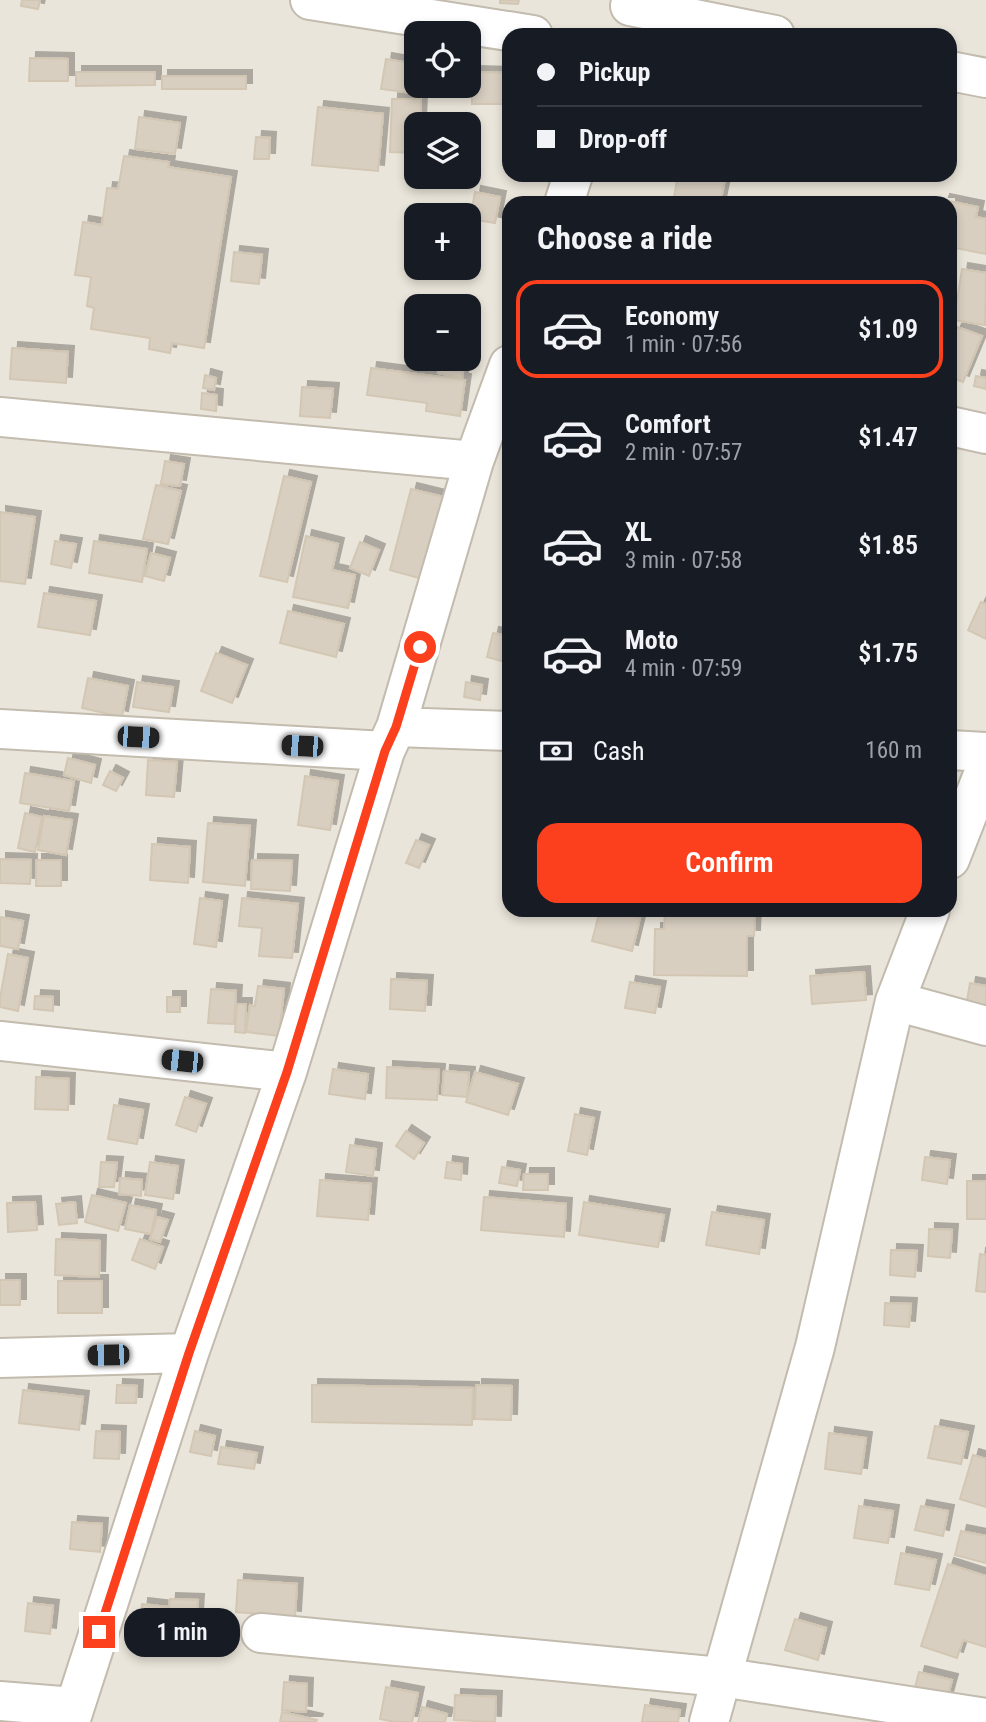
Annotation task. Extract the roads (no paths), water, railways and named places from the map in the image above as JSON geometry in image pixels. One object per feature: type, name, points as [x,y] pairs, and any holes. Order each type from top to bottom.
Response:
[{"type":"street","points":[[310,0],[502,30]]},
{"type":"street","points":[[627,14],[726,28]]},
{"type":"street","points":[[957,72],[986,78]]},
{"type":"street","points":[[0,1701],[72,1715],[189,1353],[287,1072],[474,461],[502,384]]},
{"type":"street","points":[[0,417],[474,461]]},
{"type":"street","points":[[957,428],[986,434]]},
{"type":"street","points":[[0,729],[391,739],[502,732]]},
{"type":"street","points":[[957,750],[986,751]]},
{"type":"street","points":[[957,841],[986,767]]},
{"type":"street","points":[[709,1722],[815,1347],[895,1001],[927,917]]},
{"type":"street","points":[[895,1001],[986,1026]]},
{"type":"street","points":[[0,1041],[287,1072]]},
{"type":"street","points":[[0,1358],[189,1353]]},
{"type":"street","points":[[261,1633],[721,1677],[986,1718]]}]
